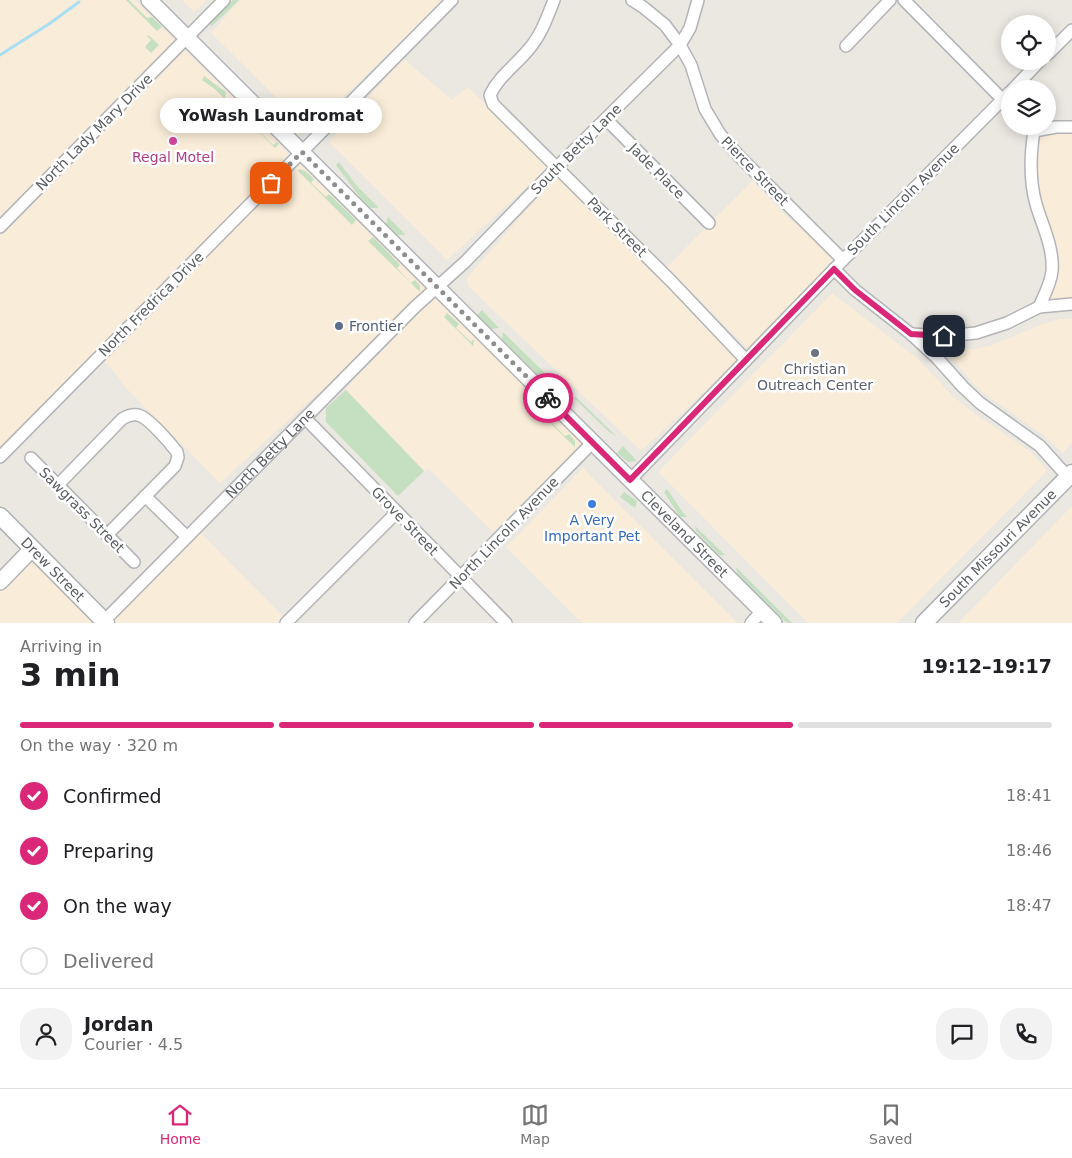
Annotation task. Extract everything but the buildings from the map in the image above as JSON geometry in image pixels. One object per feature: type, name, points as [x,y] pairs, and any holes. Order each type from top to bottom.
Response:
[{"type":"main road","name":"South Missouri Avenue","points":[[924,623],[1070,475]]},
{"type":"main road","name":"Drew Street","points":[[0,516],[105,622]]},
{"type":"street","name":"Cleveland Street","points":[[149,0],[774,623]]},
{"type":"street","name":"North Lady Mary Drive","points":[[0,227],[224,0]]},
{"type":"street","name":"North Fredrica Drive","points":[[0,457],[452,0]]},
{"type":"street","name":"Park Street","points":[[554,0],[538,37],[529,50],[495,84],[490,94],[493,104],[679,289],[746,360]]},
{"type":"street","name":"Pierce Street","points":[[632,0],[643,6],[665,26],[680,45],[691,65],[706,109],[720,134],[751,169],[843,260]]},
{"type":"street","name":"South Betty Lane","points":[[437,287],[465,262],[680,45],[690,28],[698,0]]},
{"type":"street","points":[[846,46],[890,0]]},
{"type":"street","points":[[904,0],[1001,93]]},
{"type":"street","points":[[1056,46],[1072,30]]},
{"type":"street","points":[[1022,80],[1031,70]]},
{"type":"street","name":"South Lincoln Avenue","points":[[630,480],[834,269],[1001,105]]},
{"type":"street","name":"Jade Place","points":[[606,119],[709,223]]},
{"type":"street","points":[[1056,127],[1072,127]]},
{"type":"street","points":[[1032,135],[1031,178],[1035,202],[1051,254],[1052,272],[1039,307]]},
{"type":"street","points":[[834,269],[855,290],[911,334],[980,403],[1040,446],[1070,475]]},
{"type":"street","name":"North Betty Lane","points":[[105,622],[187,537],[437,287]]},
{"type":"street","points":[[911,334],[944,336],[976,333],[1007,324],[1039,307],[1072,304]]},
{"type":"street","points":[[58,485],[122,419],[135,415],[146,419],[174,448],[178,457],[175,466],[107,535]]},
{"type":"street","name":"Grove Street","points":[[305,418],[506,623]]},
{"type":"street","name":"North Lincoln Avenue","points":[[415,623],[592,442]]},
{"type":"street","name":"Sawgrass Street","points":[[31,458],[134,562]]},
{"type":"street","points":[[145,496],[187,537]]},
{"type":"street","points":[[286,623],[397,512]]},
{"type":"street","points":[[0,582],[32,549]]},
{"type":"street","points":[[751,623],[762,612]]},
{"type":"shaded area","points":[[0,0],[135,0],[176,41],[0,218]]},
{"type":"shaded area","points":[[182,0],[207,0],[194,12]]},
{"type":"shaded area","points":[[240,0],[438,0],[441,3],[309,130],[211,33]]},
{"type":"shaded area","points":[[184,49],[290,155],[0,449],[0,235]]},
{"type":"shaded area","points":[[403,58],[452,100],[468,87],[548,168],[447,260],[329,142]]},
{"type":"shaded area","points":[[1072,134],[1072,298],[1049,299],[1058,273],[1058,253],[1041,200],[1037,177],[1037,155],[1040,137]]},
{"type":"shaded area","points":[[299,163],[426,289],[320,395],[318,393],[220,483],[128,390],[104,360]]},
{"type":"shaded area","points":[[556,176],[740,359],[641,451],[468,286],[467,278]]},
{"type":"shaded area","points":[[753,180],[782,212],[834,260],[749,350],[667,267],[705,228],[708,231],[717,222],[714,219]]},
{"type":"shaded area","points":[[832,293],[917,358],[954,397],[974,413],[1031,452],[1047,471],[897,623],[808,623],[658,472]]},
{"type":"shaded area","points":[[434,297],[583,443],[493,532],[428,468],[424,471],[345,389]]},
{"type":"shaded area","points":[[1059,319],[1072,319],[1072,443],[1063,453],[1043,435],[978,389],[949,355],[949,351],[952,350],[990,346]]},
{"type":"shaded area","points":[[583,468],[738,623],[582,623],[506,547]]},
{"type":"shaded area","points":[[1072,506],[1072,623],[958,623]]},
{"type":"shaded area","points":[[200,532],[284,617],[278,623],[115,623],[112,620]]},
{"type":"shaded area","points":[[32,558],[96,623],[0,623],[0,590]]},
{"type":"green space","points":[[126,0],[129,0],[147,18],[152,17],[162,27],[157,31]]},
{"type":"green space","points":[[233,0],[239,0],[211,27],[210,23]]},
{"type":"green space","points":[[148,35],[159,45],[151,53],[145,47],[151,40]]},
{"type":"green space","points":[[204,76],[226,92],[225,99],[202,80]]},
{"type":"green space","points":[[233,104],[239,104],[246,111],[243,114],[255,127],[259,124],[262,127],[259,131],[273,145],[277,142],[279,144],[275,148]]},
{"type":"green space","points":[[339,162],[356,185],[377,208],[371,208],[359,196],[336,165]]},
{"type":"green space","points":[[299,169],[305,171],[314,179],[311,183],[326,197],[329,194],[356,220],[352,225],[298,171]]},
{"type":"green space","points":[[388,217],[404,235],[398,235],[386,224]]},
{"type":"green space","points":[[373,237],[400,265],[397,268],[411,283],[415,280],[420,286],[420,292],[368,241]]},
{"type":"green space","points":[[482,310],[499,328],[491,329],[477,315]]},
{"type":"green space","points":[[447,313],[459,324],[456,328],[471,342],[474,339],[473,346],[444,317]]},
{"type":"green space","points":[[503,332],[544,372],[542,374],[537,374],[502,339]]},
{"type":"green space","points":[[346,390],[424,471],[398,496],[326,422],[326,408]]},
{"type":"green space","points":[[576,397],[616,436],[608,431],[574,398]]},
{"type":"green space","points":[[554,419],[551,422],[565,436],[569,434],[575,441],[575,447],[547,420]]},
{"type":"green space","points":[[623,446],[636,461],[628,462],[617,453]]},
{"type":"green space","points":[[667,489],[687,517],[680,517],[664,492]]},
{"type":"green space","points":[[624,492],[637,501],[635,508],[620,497]]},
{"type":"green space","points":[[695,526],[725,555],[719,555],[696,531]]},
{"type":"green space","points":[[736,567],[792,623],[787,623],[737,573]]},
{"type":"waterway","points":[[0,55],[49,24],[79,2]]},
{"type":"way so far","points":[[271,183],[302,152],[548,398]]},
{"type":"place","name":"Regal Motel","points":[[173,141]]},
{"type":"place","name":"YoWash Laundromat","points":[[271,183]]},
{"type":"place","name":"Frontier","points":[[339,326]]},
{"type":"place","name":"Christian Outreach Center","points":[[815,353]]},
{"type":"place","name":"A Very Important Pet","points":[[592,504]]},
{"type":"route","points":[[548,398],[630,480],[834,269],[855,290],[911,334],[944,336]]}]
